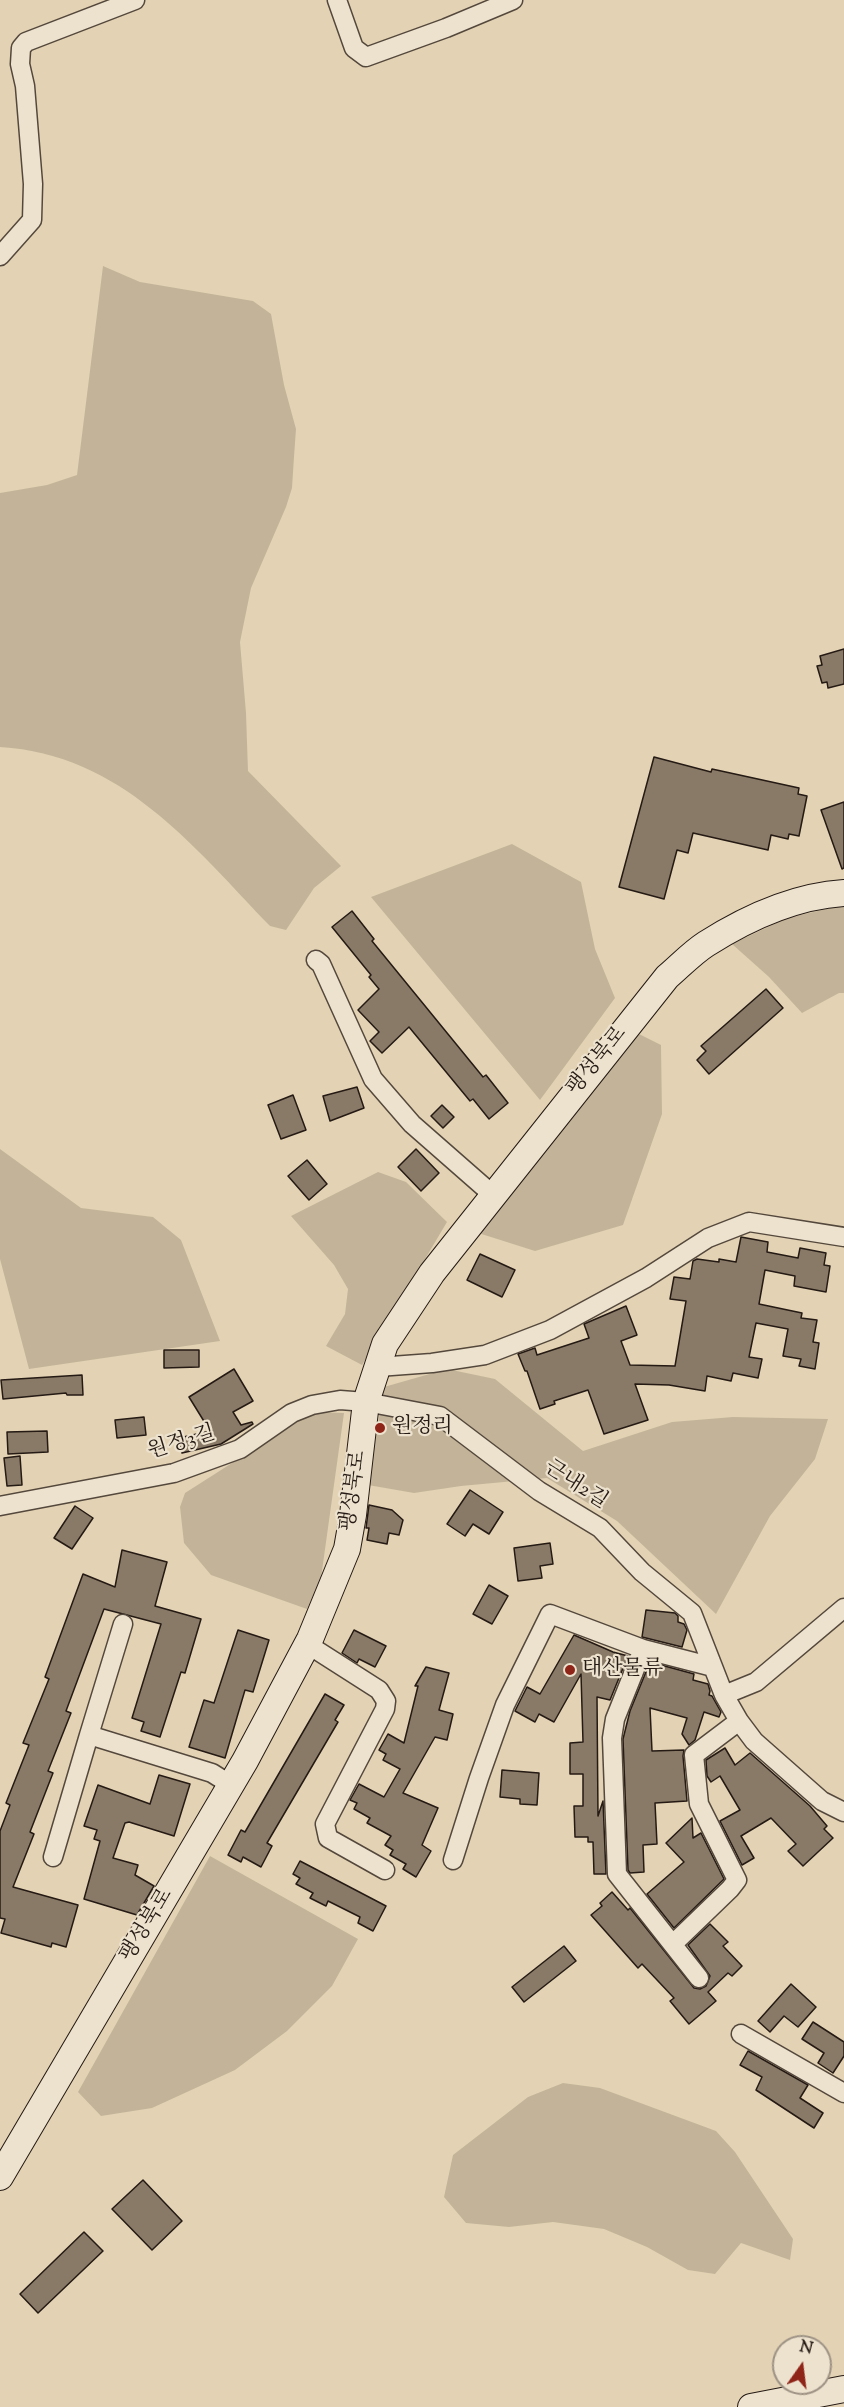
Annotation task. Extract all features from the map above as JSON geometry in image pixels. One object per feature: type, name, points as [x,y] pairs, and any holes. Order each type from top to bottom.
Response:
[{"type":"street","points":[[0,256],[32,220],[33,184],[25,86],[20,64],[21,48],[26,42],[135,0]]},
{"type":"street","points":[[337,0],[354,48],[366,57],[446,28],[513,0]]},
{"type":"street","name":"팽성북로","points":[[0,2177],[231,1785],[308,1644],[347,1549],[366,1402],[385,1344],[432,1273],[667,977],[705,945],[763,913],[827,894],[844,893]]},
{"type":"street","points":[[316,960],[321,964],[373,1079],[412,1124],[493,1195]]},
{"type":"street","points":[[378,1367],[432,1363],[485,1355],[550,1330],[646,1278],[708,1238],[749,1222],[844,1237]]},
{"type":"street","name":"원정3길","points":[[0,1506],[174,1473],[240,1449],[292,1413],[312,1405],[340,1400],[366,1402]]},
{"type":"street","name":"근내2길","points":[[366,1402],[440,1416],[539,1491],[600,1528],[642,1572],[692,1614],[724,1695],[754,1741],[822,1801],[844,1812]]},
{"type":"street","points":[[724,1695],[756,1682],[844,1608]]},
{"type":"street","points":[[453,1860],[505,1706],[550,1614],[643,1649],[713,1667]]},
{"type":"street","points":[[52,1857],[123,1624]]},
{"type":"street","points":[[308,1644],[380,1690],[386,1701],[385,1709],[325,1824],[328,1838],[385,1870]]},
{"type":"street","points":[[643,1649],[615,1719],[612,1738],[617,1874],[699,1978]]},
{"type":"street","points":[[673,1944],[737,1880],[699,1804],[694,1755],[739,1721]]},
{"type":"street","points":[[89,1735],[212,1773],[231,1785]]},
{"type":"street","points":[[741,2034],[844,2092]]},
{"type":"street","points":[[751,2407],[844,2390]]},
{"type":"shaded area","points":[[103,266],[140,282],[253,301],[271,314],[284,385],[296,429],[292,488],[251,588],[240,642],[248,771],[341,866],[314,888],[286,930],[270,926],[183,836],[152,809],[118,786],[82,767],[43,753],[0,747],[0,493],[47,485],[77,475]]},
{"type":"shaded area","points":[[512,844],[581,882],[595,949],[615,998],[540,1100],[371,897]]},
{"type":"shaded area","points":[[844,905],[844,993],[839,993],[802,1013],[769,977],[732,944],[787,918]]},
{"type":"shaded area","points":[[631,1030],[661,1045],[662,1114],[623,1225],[535,1251],[472,1231]]},
{"type":"shaded area","points":[[0,1149],[81,1208],[153,1217],[181,1240],[220,1341],[29,1369],[0,1259]]},
{"type":"shaded area","points":[[378,1172],[406,1182],[447,1222],[362,1365],[326,1346],[345,1314],[348,1289],[334,1265],[291,1216]]},
{"type":"shaded area","points":[[447,1369],[495,1379],[583,1451],[672,1422],[733,1417],[828,1419],[815,1459],[770,1516],[716,1614],[617,1521],[547,1478],[414,1493],[368,1485],[384,1387]]},
{"type":"shaded area","points":[[312,1412],[344,1413],[321,1578],[307,1609],[211,1575],[184,1543],[180,1507],[185,1493]]},
{"type":"shaded area","points":[[210,1856],[358,1939],[332,1986],[287,2031],[235,2070],[152,2108],[101,2116],[78,2092]]},
{"type":"shaded area","points":[[563,2083],[600,2088],[716,2131],[735,2152],[793,2239],[790,2260],[741,2243],[715,2274],[688,2270],[647,2247],[604,2229],[553,2222],[509,2227],[466,2223],[444,2197],[453,2155],[528,2097]]},
{"type":"building","points":[[844,649],[844,684],[828,688],[827,682],[822,683],[817,666],[822,665],[820,656]]},
{"type":"building","points":[[654,757],[711,772],[712,769],[799,788],[798,794],[807,796],[799,836],[789,834],[788,839],[771,835],[768,850],[693,833],[688,853],[677,850],[664,899],[619,887]]},
{"type":"building","points":[[844,802],[844,868],[842,869],[821,810]]},
{"type":"building","points":[[352,911],[374,939],[372,941],[483,1077],[486,1075],[508,1103],[489,1119],[473,1099],[470,1101],[409,1027],[382,1053],[370,1041],[379,1032],[358,1010],[379,989],[369,977],[371,975],[332,927]]},
{"type":"building","points":[[766,989],[783,1008],[709,1074],[697,1060],[706,1051],[701,1046]]},
{"type":"building","points":[[357,1087],[364,1108],[330,1121],[323,1096]]},
{"type":"building","points":[[293,1095],[306,1130],[281,1139],[268,1105]]},
{"type":"building","points":[[442,1105],[454,1117],[443,1128],[431,1116]]},
{"type":"building","points":[[416,1149],[439,1173],[421,1191],[398,1167]]},
{"type":"building","points":[[307,1160],[327,1184],[309,1200],[288,1176]]},
{"type":"building","points":[[741,1237],[768,1242],[767,1252],[798,1258],[800,1248],[826,1253],[824,1265],[830,1266],[826,1292],[794,1286],[795,1276],[765,1270],[759,1304],[802,1313],[801,1318],[817,1320],[813,1342],[819,1343],[815,1369],[799,1366],[801,1359],[783,1356],[788,1329],[756,1323],[749,1357],[762,1359],[758,1378],[733,1373],[731,1381],[707,1376],[705,1391],[669,1385],[635,1384],[648,1420],[604,1434],[588,1390],[554,1401],[555,1404],[540,1409],[527,1371],[518,1354],[535,1348],[537,1355],[589,1338],[584,1324],[626,1306],[637,1335],[621,1341],[630,1365],[675,1366],[686,1301],[670,1299],[674,1277],[690,1279],[693,1261],[697,1259],[736,1262]]},
{"type":"building","points":[[480,1254],[515,1270],[502,1297],[467,1280]]},
{"type":"building","points":[[164,1350],[199,1350],[199,1367],[164,1368]]},
{"type":"building","points":[[234,1369],[253,1401],[233,1412],[241,1425],[252,1422],[253,1424],[221,1444],[182,1453],[179,1438],[210,1431],[189,1397]]},
{"type":"building","points":[[82,1375],[83,1395],[67,1395],[66,1393],[3,1399],[1,1380]]},
{"type":"building","points":[[144,1417],[146,1435],[117,1438],[115,1420]]},
{"type":"building","points":[[47,1431],[48,1452],[8,1454],[7,1432]]},
{"type":"building","points":[[20,1456],[22,1485],[7,1486],[4,1458]]},
{"type":"building","points":[[470,1490],[503,1512],[489,1534],[473,1524],[465,1536],[447,1524]]},
{"type":"building","points":[[369,1505],[392,1510],[403,1520],[399,1535],[389,1533],[387,1544],[367,1540]]},
{"type":"building","points":[[75,1506],[93,1518],[72,1549],[54,1538]]},
{"type":"building","points":[[550,1543],[553,1564],[540,1566],[542,1578],[518,1581],[514,1548]]},
{"type":"building","points":[[122,1550],[167,1562],[155,1606],[201,1619],[185,1673],[181,1672],[160,1737],[141,1731],[144,1722],[132,1718],[161,1624],[104,1609],[66,1711],[71,1713],[48,1771],[53,1773],[30,1832],[34,1834],[13,1887],[78,1905],[66,1947],[52,1943],[51,1947],[1,1933],[5,1919],[0,1918],[0,1831],[10,1805],[6,1803],[29,1745],[23,1743],[49,1679],[45,1677],[83,1574],[115,1587]]},
{"type":"building","points":[[489,1585],[508,1596],[492,1624],[473,1614]]},
{"type":"building","points":[[646,1610],[675,1613],[678,1616],[678,1622],[684,1624],[687,1630],[682,1647],[642,1637]]},
{"type":"building","points":[[238,1630],[269,1640],[253,1692],[245,1690],[225,1758],[189,1747],[204,1700],[214,1703]]},
{"type":"building","points":[[354,1630],[386,1646],[375,1667],[359,1659],[357,1663],[342,1653]]},
{"type":"building","points":[[574,1635],[628,1656],[610,1700],[597,1697],[598,1816],[603,1801],[606,1874],[594,1874],[593,1842],[588,1842],[588,1837],[575,1837],[574,1806],[583,1806],[583,1774],[570,1774],[570,1743],[583,1742],[581,1674],[554,1722],[539,1714],[535,1722],[515,1711],[527,1687],[540,1694]]},
{"type":"building","points":[[650,1662],[694,1674],[693,1680],[708,1684],[709,1695],[712,1696],[721,1712],[719,1717],[704,1712],[695,1740],[689,1745],[682,1734],[687,1718],[650,1708],[652,1751],[684,1750],[687,1801],[655,1803],[657,1844],[643,1845],[644,1872],[630,1873],[628,1870],[623,1739],[630,1711]]},
{"type":"building","points":[[426,1667],[449,1673],[439,1710],[453,1714],[447,1740],[435,1737],[403,1793],[438,1808],[422,1845],[431,1851],[416,1877],[403,1869],[406,1864],[390,1855],[393,1850],[385,1845],[391,1836],[367,1823],[370,1818],[354,1809],[357,1803],[350,1800],[359,1784],[384,1797],[400,1769],[383,1760],[386,1754],[379,1750],[388,1734],[404,1743],[418,1686],[415,1686]]},
{"type":"building","points":[[325,1694],[344,1705],[335,1720],[338,1722],[267,1843],[272,1846],[261,1867],[243,1857],[241,1862],[228,1855],[241,1830],[245,1832]]},
{"type":"building","points":[[725,1748],[735,1765],[750,1753],[810,1806],[827,1826],[824,1829],[833,1838],[803,1866],[788,1851],[796,1844],[771,1818],[741,1836],[754,1858],[742,1865],[720,1821],[740,1810],[720,1776],[711,1782],[707,1776],[706,1760]]},
{"type":"building","points":[[502,1770],[539,1773],[537,1805],[520,1804],[520,1799],[500,1797]]},
{"type":"building","points":[[159,1775],[190,1784],[174,1836],[129,1822],[125,1823],[113,1858],[138,1865],[135,1875],[154,1886],[137,1915],[84,1899],[100,1841],[94,1839],[97,1830],[84,1826],[98,1785],[150,1804]]},
{"type":"building","points":[[692,1818],[693,1838],[701,1833],[724,1879],[674,1928],[647,1894],[684,1862],[666,1843]]},
{"type":"building","points":[[300,1861],[386,1906],[373,1931],[358,1923],[360,1917],[328,1901],[326,1906],[310,1898],[313,1893],[296,1884],[300,1878],[293,1874]]},
{"type":"building","points":[[612,1892],[628,1910],[630,1908],[694,1988],[700,1989],[706,1986],[710,1976],[688,1945],[710,1924],[728,1942],[723,1946],[742,1966],[732,1976],[728,1973],[708,1992],[716,2001],[689,2024],[670,2001],[674,1998],[642,1964],[638,1968],[591,1915],[602,1906],[600,1903]]},
{"type":"building","points":[[564,1946],[576,1961],[524,2002],[512,1987]]},
{"type":"building","points":[[791,1984],[816,2007],[798,2027],[784,2016],[770,2032],[758,2021]]},
{"type":"building","points":[[813,2022],[844,2042],[844,2056],[833,2073],[818,2063],[824,2053],[802,2039]]},
{"type":"building","points":[[748,2051],[808,2085],[800,2098],[823,2113],[814,2128],[756,2090],[762,2077],[740,2065]]},
{"type":"building","points":[[143,2180],[182,2221],[152,2250],[112,2209]]},
{"type":"building","points":[[84,2232],[103,2251],[38,2313],[20,2294]]},
{"type":"place","name":"원정리","points":[[380,1428]]},
{"type":"place","name":"태산물류","points":[[570,1670]]}]
